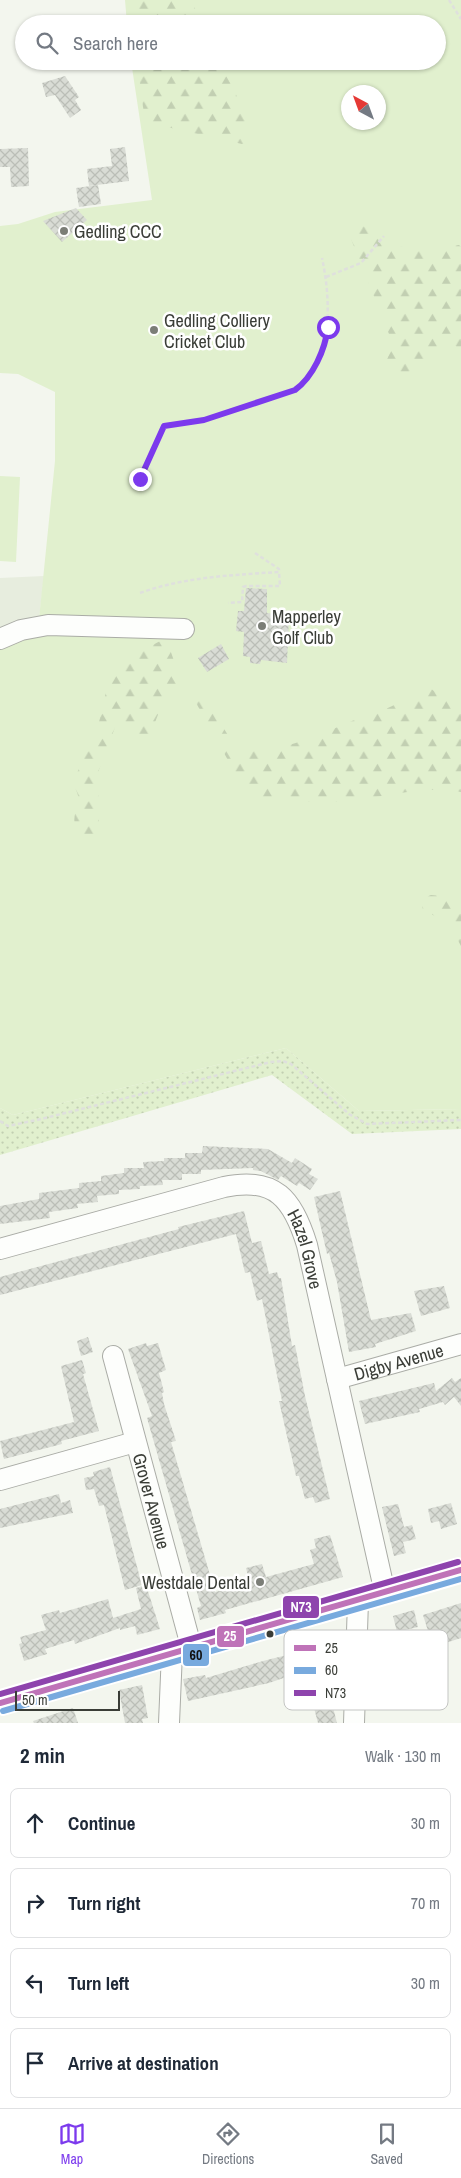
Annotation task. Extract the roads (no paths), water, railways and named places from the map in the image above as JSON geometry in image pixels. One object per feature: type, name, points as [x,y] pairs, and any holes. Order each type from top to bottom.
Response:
[{"type":"street","points":[[0,638],[21,630],[48,624],[184,629]]},
{"type":"street","name":"Hazel Grove","points":[[0,1249],[241,1183],[259,1184],[274,1191],[288,1203],[299,1219],[385,1593]]},
{"type":"street","name":"Digby Avenue","points":[[337,1379],[461,1344]]},
{"type":"street","name":"Grover Avenue","points":[[113,1356],[135,1442],[182,1649],[169,1723]]},
{"type":"street","points":[[0,1480],[135,1442]]},
{"type":"street","points":[[0,1703],[461,1570]]},
{"type":"street","points":[[357,1630],[358,1601]]},
{"type":"street","points":[[354,1710],[354,1723]]},
{"type":"place","name":"Gedling CCC","points":[[64,231]]},
{"type":"place","name":"Gedling Colliery Cricket Club","points":[[154,330]]},
{"type":"place","name":"Mapperley Golf Club","points":[[262,626]]},
{"type":"place","name":"Westdale Dental","points":[[260,1582]]}]
